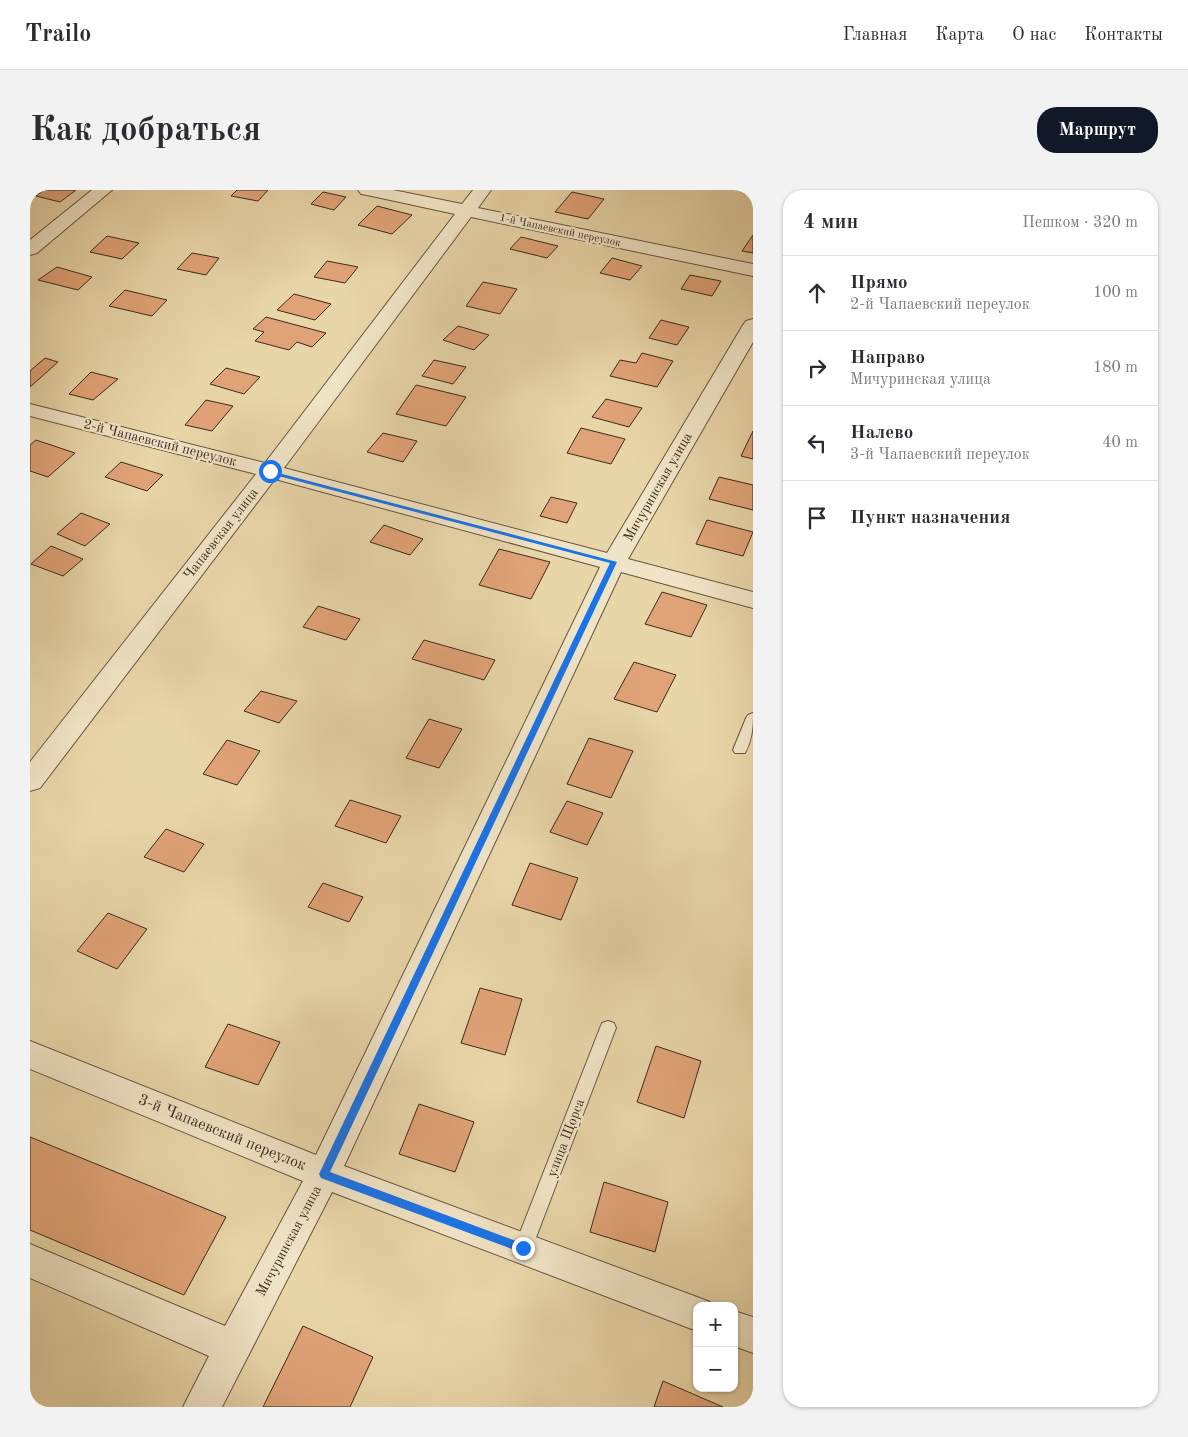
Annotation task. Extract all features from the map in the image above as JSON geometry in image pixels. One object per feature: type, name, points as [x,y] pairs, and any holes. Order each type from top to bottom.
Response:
[{"type":"street","points":[[30,249],[103,190]]},
{"type":"street","name":"1-й Чапаевский переулок","points":[[367,190],[465,212],[753,270]]},
{"type":"street","name":"Чапаевская улица","points":[[30,781],[270,471],[482,190]]},
{"type":"street","name":"Мичуринская улица","points":[[202,1407],[324,1174],[614,562],[753,325]]},
{"type":"street","name":"2-й Чапаевский переулок","points":[[30,410],[270,471],[753,600]]},
{"type":"street","name":"3-й Чапаевский переулок","points":[[30,1055],[324,1174],[693,1312]]},
{"type":"street","points":[[30,1261],[233,1348]]},
{"type":"street","points":[[738,1329],[753,1335]]},
{"type":"lane","points":[[740,750],[753,718]]},
{"type":"lane","name":"улица Щорса","points":[[523,1248],[608,1028]]},
{"type":"building","points":[[44,190],[76,190],[60,202],[36,196]]},
{"type":"building","points":[[237,190],[268,190],[258,201],[231,196]]},
{"type":"building","points":[[323,192],[346,197],[334,210],[311,204]]},
{"type":"building","points":[[572,192],[604,199],[588,219],[555,212]]},
{"type":"building","points":[[377,206],[412,215],[392,234],[358,225]]},
{"type":"building","points":[[753,235],[753,253],[742,251]]},
{"type":"building","points":[[107,236],[139,243],[122,259],[90,252]]},
{"type":"building","points":[[521,237],[558,246],[547,258],[510,249]]},
{"type":"building","points":[[192,253],[219,258],[206,275],[177,269]]},
{"type":"building","points":[[612,258],[642,266],[630,280],[600,273]]},
{"type":"building","points":[[327,261],[358,267],[345,283],[314,277]]},
{"type":"building","points":[[57,267],[92,277],[78,290],[38,280]]},
{"type":"building","points":[[690,275],[721,281],[712,296],[681,289]]},
{"type":"building","points":[[483,282],[517,289],[500,314],[466,306]]},
{"type":"building","points":[[125,290],[167,300],[152,316],[109,306]]},
{"type":"building","points":[[294,294],[331,304],[315,320],[277,310]]},
{"type":"building","points":[[266,317],[326,333],[312,347],[297,342],[289,350],[255,341],[264,332],[253,329]]},
{"type":"building","points":[[661,320],[689,327],[677,345],[649,338]]},
{"type":"building","points":[[458,326],[489,335],[474,350],[443,340]]},
{"type":"building","points":[[642,353],[673,361],[657,387],[610,376],[620,360],[636,363]]},
{"type":"building","points":[[45,358],[58,362],[30,387],[30,371]]},
{"type":"building","points":[[434,360],[466,367],[453,384],[422,376]]},
{"type":"building","points":[[226,368],[260,377],[244,394],[210,384]]},
{"type":"building","points":[[91,372],[118,379],[93,400],[69,394]]},
{"type":"building","points":[[416,385],[466,397],[446,426],[396,414]]},
{"type":"building","points":[[606,399],[642,408],[629,427],[592,417]]},
{"type":"building","points":[[206,400],[233,406],[212,431],[185,425]]},
{"type":"building","points":[[581,428],[625,439],[611,464],[567,453]]},
{"type":"building","points":[[753,431],[753,459],[741,456]]},
{"type":"building","points":[[383,433],[417,441],[403,462],[367,452]]},
{"type":"building","points":[[36,440],[75,453],[48,477],[30,471],[30,445]]},
{"type":"building","points":[[121,462],[163,475],[147,491],[105,477]]},
{"type":"building","points":[[719,477],[753,485],[753,510],[709,499]]},
{"type":"building","points":[[551,497],[577,503],[567,523],[540,516]]},
{"type":"building","points":[[81,513],[110,524],[85,546],[57,534]]},
{"type":"building","points":[[707,520],[753,532],[743,556],[696,544]]},
{"type":"building","points":[[384,525],[423,539],[410,555],[370,542]]},
{"type":"building","points":[[51,546],[83,559],[63,576],[31,564]]},
{"type":"building","points":[[499,549],[550,562],[531,599],[479,585]]},
{"type":"building","points":[[662,592],[707,605],[691,637],[645,624]]},
{"type":"building","points":[[318,606],[360,619],[346,640],[303,627]]},
{"type":"building","points":[[424,640],[495,660],[484,680],[412,659]]},
{"type":"building","points":[[634,662],[676,675],[657,712],[614,699]]},
{"type":"building","points":[[261,691],[297,701],[279,723],[244,711]]},
{"type":"building","points":[[429,719],[462,729],[439,768],[406,758]]},
{"type":"building","points":[[589,738],[633,751],[611,798],[567,784]]},
{"type":"building","points":[[227,740],[260,751],[237,785],[203,774]]},
{"type":"building","points":[[350,800],[401,816],[386,843],[335,826]]},
{"type":"building","points":[[567,801],[603,813],[587,845],[550,832]]},
{"type":"building","points":[[166,829],[204,844],[184,872],[144,857]]},
{"type":"building","points":[[530,863],[578,878],[561,920],[512,905]]},
{"type":"building","points":[[323,883],[363,897],[349,922],[308,907]]},
{"type":"building","points":[[108,913],[147,929],[117,969],[77,951]]},
{"type":"building","points":[[480,988],[522,999],[505,1055],[461,1043]]},
{"type":"building","points":[[228,1024],[280,1042],[258,1085],[205,1067]]},
{"type":"building","points":[[656,1046],[701,1061],[684,1118],[637,1102]]},
{"type":"building","points":[[419,1104],[474,1122],[455,1172],[399,1154]]},
{"type":"building","points":[[30,1137],[226,1217],[184,1295],[30,1230]]},
{"type":"building","points":[[604,1182],[668,1202],[655,1252],[590,1232]]},
{"type":"building","points":[[303,1326],[373,1357],[350,1407],[263,1407]]},
{"type":"building","points":[[663,1381],[723,1407],[654,1407]]},
{"type":"route","points":[[270,471],[614,562],[324,1174],[523,1248]]}]
